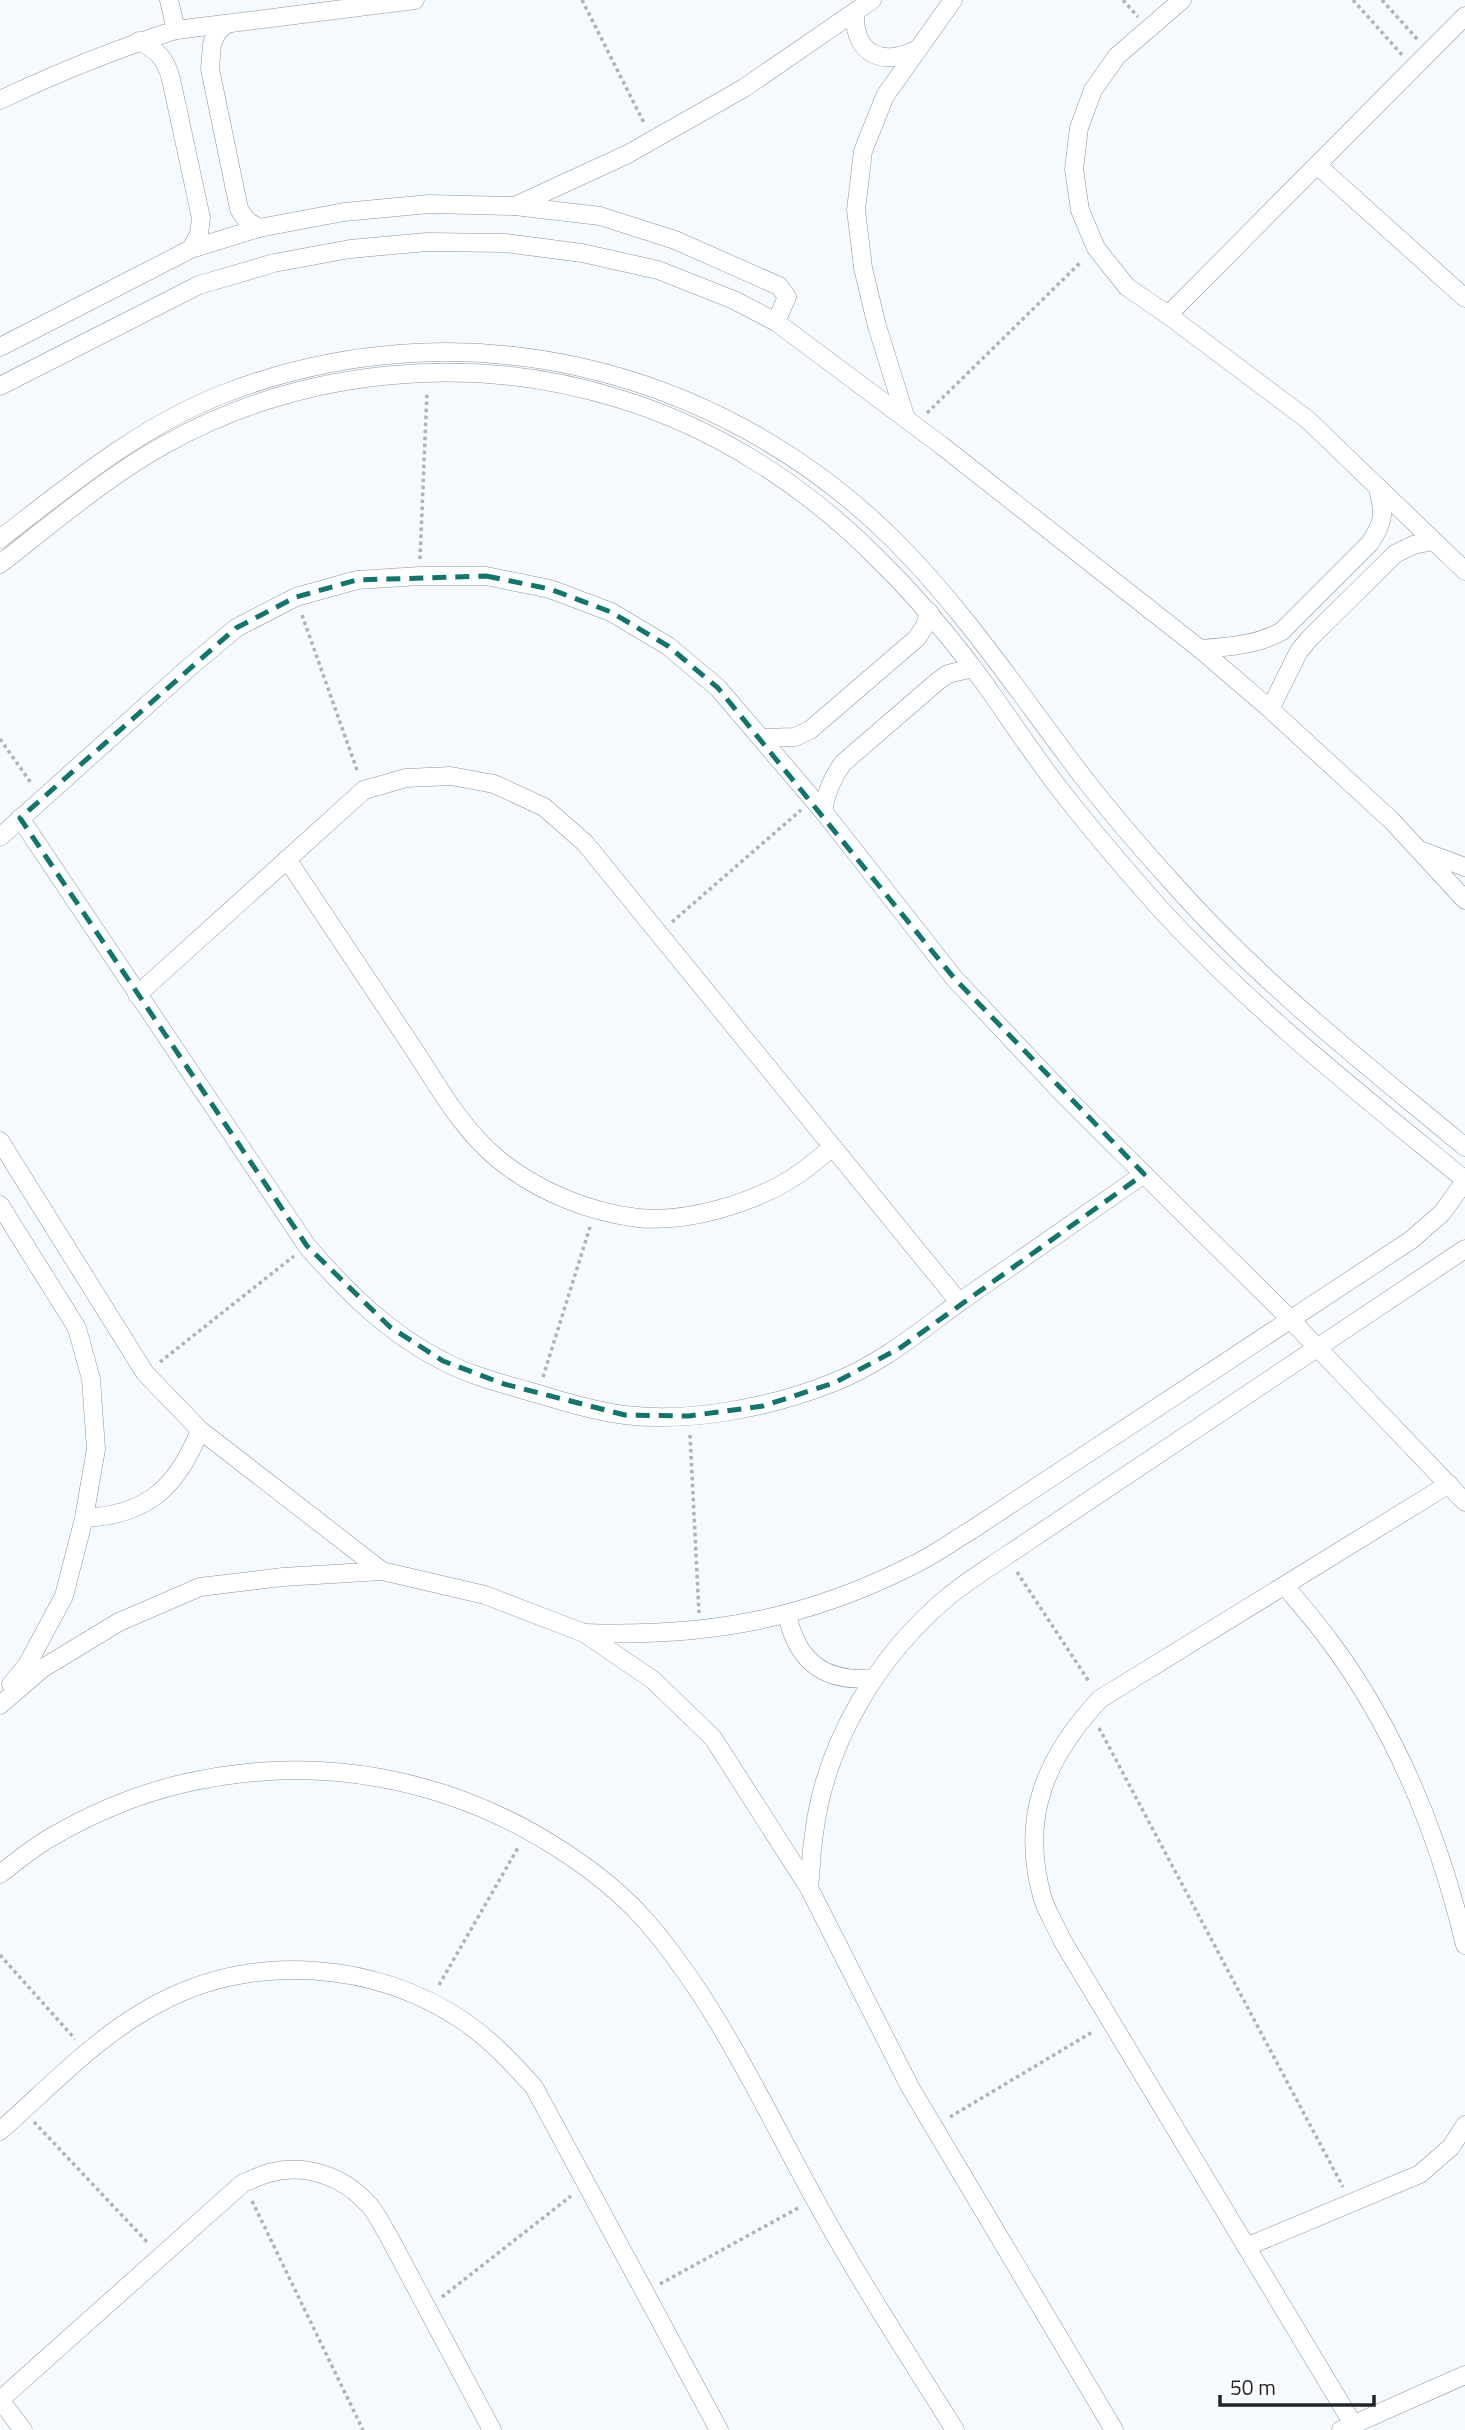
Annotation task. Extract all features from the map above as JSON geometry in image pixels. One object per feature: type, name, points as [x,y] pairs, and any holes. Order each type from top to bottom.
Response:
[{"type":"street","points":[[169,0],[176,30]]},
{"type":"street","points":[[0,100],[41,80],[139,41],[176,30],[415,0]]},
{"type":"street","points":[[515,206],[628,154],[744,89],[872,0]]},
{"type":"street","points":[[910,422],[877,326],[863,268],[856,210],[863,151],[885,96],[953,0]]},
{"type":"street","points":[[1182,0],[1117,56],[1093,90],[1079,128],[1074,169],[1080,210],[1096,248],[1127,287],[1308,421],[1465,571]]},
{"type":"street","points":[[855,14],[855,30],[861,44],[873,54],[889,59],[905,56],[919,48]]},
{"type":"street","points":[[1168,315],[1465,16]]},
{"type":"street","points":[[226,24],[217,33],[212,44],[210,69],[239,209],[247,220],[259,228]]},
{"type":"street","points":[[139,41],[161,55],[172,79],[201,218],[199,234],[191,249]]},
{"type":"street","points":[[1317,165],[1465,298]]},
{"type":"street","points":[[0,347],[191,249],[259,228],[344,212],[429,204],[515,206],[600,216],[675,240],[779,286],[787,297],[776,323]]},
{"type":"street","points":[[0,386],[199,285],[274,263],[350,248],[428,242],[505,243],[583,253],[658,270],[734,300],[776,323],[910,422],[1200,649],[1270,709],[1392,821],[1465,900]]},
{"type":"street","points":[[0,539],[99,462],[158,425],[221,395],[287,373],[355,358],[424,351],[494,353],[535,358],[630,379],[695,403],[756,435],[827,482],[891,537],[949,598],[1084,778],[1174,885],[1273,985],[1465,1147]]},
{"type":"street","points":[[0,564],[109,479],[166,443],[227,415],[290,393],[356,379],[428,372],[490,373],[556,382],[621,399],[684,422],[743,453],[812,501],[874,554],[929,612],[1065,796],[1157,904],[1257,1005],[1465,1180],[1455,1198],[1427,1228],[984,1522],[914,1565],[852,1593],[787,1614],[744,1624],[700,1631],[642,1635],[584,1633]]},
{"type":"street","points":[[1200,649],[1258,641],[1271,638],[1282,631],[1370,542],[1379,529],[1384,513],[1378,488]]},
{"type":"street","points":[[1270,709],[1299,651],[1310,638],[1395,554],[1413,545],[1433,541]]},
{"type":"street","points":[[0,837],[236,628],[296,597],[356,580],[485,576],[550,589],[611,612],[668,646],[718,688],[818,806],[954,978],[1144,1174],[1290,1319],[1465,1502]]},
{"type":"street","points":[[761,738],[795,737],[810,730],[917,638],[925,626],[929,612]]},
{"type":"street","points":[[818,806],[843,762],[938,681],[948,674],[973,668]]},
{"type":"street","points":[[137,995],[364,790],[406,778],[451,775],[494,784],[544,807],[585,843],[959,1302]]},
{"type":"street","points":[[20,818],[307,1246],[351,1294],[390,1327],[443,1362],[504,1384],[625,1415],[689,1416],[763,1406],[834,1382],[900,1348],[959,1302],[1144,1174]]},
{"type":"street","points":[[1418,850],[1465,867]]},
{"type":"street","points":[[287,859],[460,1119],[496,1157],[526,1179],[560,1196],[596,1208],[640,1218],[688,1216],[744,1202],[792,1179],[833,1147]]},
{"type":"street","points":[[0,1141],[145,1373],[200,1430],[383,1571]]},
{"type":"street","points":[[0,1205],[77,1328],[91,1379],[96,1449],[84,1518],[64,1596],[27,1665],[0,1697]]},
{"type":"street","points":[[809,1888],[814,1833],[826,1778],[846,1726],[874,1678],[909,1634],[949,1596],[1006,1556],[1316,1346],[1465,1249]]},
{"type":"street","points":[[84,1518],[110,1517],[134,1509],[156,1496],[175,1478],[190,1457],[200,1430]]},
{"type":"street","points":[[1449,1484],[1095,1704],[1079,1721],[1053,1760],[1037,1805],[1034,1852],[1042,1898],[1062,1940],[1246,2247],[1347,2427],[1465,2375]]},
{"type":"street","points":[[0,1704],[43,1668],[119,1622],[200,1587],[283,1577],[383,1571],[485,1595],[584,1633],[653,1680],[713,1738],[809,1888],[910,2087],[1114,2430]]},
{"type":"street","points":[[1285,1586],[1329,1640],[1368,1699],[1402,1761],[1430,1826],[1453,1893],[1465,1945]]},
{"type":"street","points":[[787,1614],[791,1634],[801,1652],[816,1667],[834,1676],[854,1680],[874,1678]]},
{"type":"street","points":[[0,1874],[47,1840],[111,1807],[180,1784],[251,1772],[323,1770],[394,1779],[464,1799],[529,1829],[589,1869],[643,1917],[688,1973],[849,2262],[955,2430]]},
{"type":"street","points":[[0,2130],[113,2032],[157,2003],[206,1983],[257,1972],[310,1969],[351,1974],[391,1985],[430,2001],[466,2022],[534,2087],[719,2430]]},
{"type":"street","points":[[1246,2247],[1420,2174],[1451,2147],[1465,2125]]},
{"type":"street","points":[[23,2430],[0,2400],[243,2183],[269,2172],[297,2170],[324,2174],[349,2186],[369,2204],[492,2430]]},
{"type":"path","points":[[582,0],[652,141]]},
{"type":"path","points":[[1353,0],[1414,68]]},
{"type":"path","points":[[1382,0],[1429,52]]},
{"type":"path","points":[[910,422],[1096,248]]},
{"type":"path","points":[[420,576],[428,372]]},
{"type":"path","points":[[296,597],[364,790]]},
{"type":"path","points":[[0,739],[42,798]]},
{"type":"path","points":[[658,933],[818,806]]},
{"type":"path","points":[[538,1394],[596,1208]]},
{"type":"path","points":[[145,1373],[307,1246]]},
{"type":"path","points":[[689,1416],[700,1631]]},
{"type":"path","points":[[1006,1556],[1095,1704],[1351,2203]]},
{"type":"path","points":[[430,2001],[529,1829]]},
{"type":"path","points":[[0,1955],[88,2053]]},
{"type":"path","points":[[934,2127],[1111,2021]]},
{"type":"path","points":[[23,2110],[160,2257]]},
{"type":"path","points":[[243,2183],[363,2430]]},
{"type":"path","points":[[427,2308],[586,2184]]},
{"type":"path","points":[[645,2292],[814,2199]]},
{"type":"highlighted area","points":[[486,576],[550,589],[611,612],[668,646],[718,688],[954,978],[1144,1174],[900,1348],[834,1383],[763,1406],[689,1416],[625,1415],[504,1384],[443,1361],[390,1327],[307,1246],[20,818],[236,628],[296,597],[357,580]]}]
